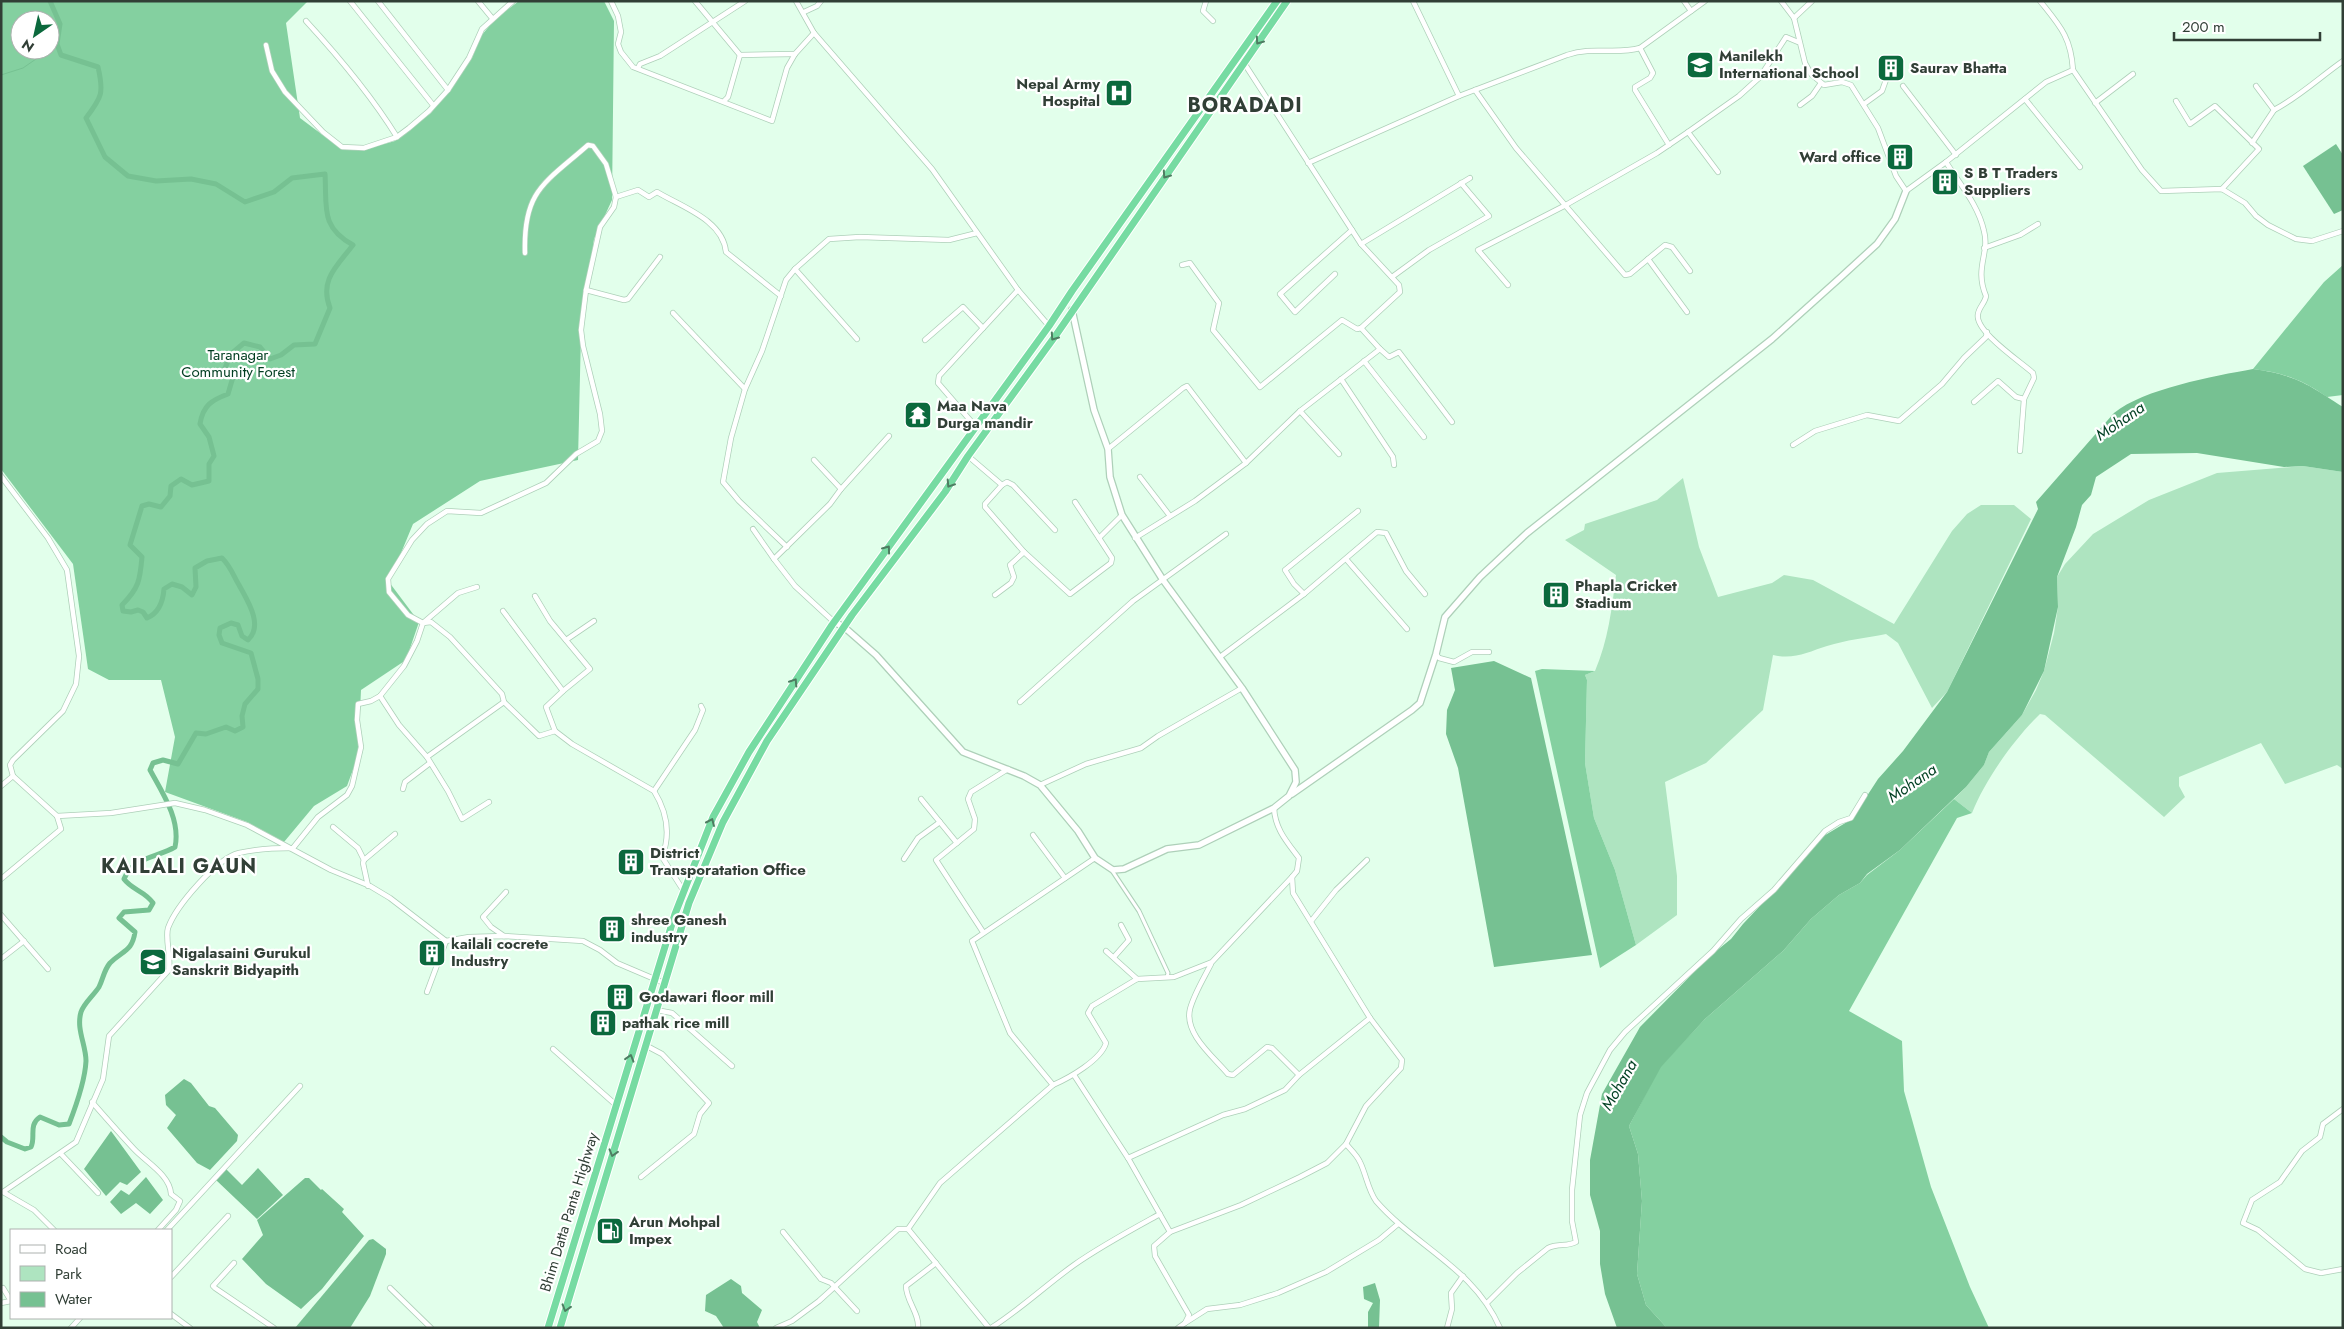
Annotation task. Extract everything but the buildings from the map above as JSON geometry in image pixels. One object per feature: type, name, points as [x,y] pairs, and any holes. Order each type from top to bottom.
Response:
[{"type":"highway","name":"Bhim Datta Panta Highway","points":[[548,1328],[683,890],[713,817],[749,752],[834,622],[1050,326],[1072,291],[1277,1]]},
{"type":"highway","name":"Bhim Datta Panta Highway","points":[[560,1328],[690,903],[723,822],[767,741],[844,627],[945,492],[968,456],[1287,1]]},
{"type":"main road","points":[[834,622],[844,627],[876,656],[963,752],[1008,769],[1040,785],[1078,831],[1094,858],[1110,868],[1120,870],[1167,849],[1199,845],[1274,808],[1420,703],[1436,654],[1445,617],[1480,577],[1527,533],[1772,339],[1877,244],[1895,219],[1906,191]]},
{"type":"main road","points":[[1072,310],[1094,410],[1108,449],[1110,477],[1122,515],[1163,580],[1242,688],[1295,770],[1296,782],[1290,796]]},
{"type":"street","points":[[350,1],[433,105]]},
{"type":"street","points":[[378,1],[448,90]]},
{"type":"street","points":[[478,1],[492,18]]},
{"type":"street","points":[[266,45],[272,71],[285,92],[331,140],[342,148],[364,148],[397,137],[429,111],[448,90],[469,58],[482,29],[492,18],[514,1]]},
{"type":"street","points":[[611,1],[618,16],[621,32],[618,44],[629,64],[772,121],[787,68],[795,54],[814,33]]},
{"type":"street","points":[[695,1],[740,55],[795,54]]},
{"type":"street","points":[[638,68],[640,64],[660,56],[745,1]]},
{"type":"street","points":[[796,1],[804,12],[814,33],[932,169],[1018,290],[1050,326]]},
{"type":"street","points":[[804,12],[816,6],[820,1]]},
{"type":"street","points":[[1206,1],[1203,11],[1213,21]]},
{"type":"street","points":[[1412,1],[1459,96]]},
{"type":"street","points":[[1684,1],[1691,11]]},
{"type":"street","points":[[1308,164],[1459,96],[1582,50],[1628,52],[1640,48],[1705,1]]},
{"type":"street","points":[[1782,1],[1794,18],[1798,42],[1811,74],[1821,83],[1832,85],[1842,82],[1851,85],[1878,128],[1896,176],[1906,191],[2010,114],[2046,82],[2073,70]]},
{"type":"street","points":[[1794,18],[1812,1]]},
{"type":"street","points":[[2040,1],[2065,32],[2072,51],[2073,70],[2142,170],[2161,191],[2222,189],[2244,203],[2268,225],[2296,239],[2312,241],[2343,231]]},
{"type":"street","points":[[306,21],[333,51],[383,115],[397,137]]},
{"type":"street","points":[[1508,285],[1478,250],[1564,206],[1669,145],[1739,96],[1760,77],[1786,37],[1798,42]]},
{"type":"street","points":[[1640,48],[1653,73],[1650,78],[1635,86],[1636,90],[1669,145]]},
{"type":"street","points":[[723,101],[726,102],[728,97],[740,55]]},
{"type":"street","points":[[2252,143],[2274,110],[2287,103],[2296,94],[2343,61]]},
{"type":"street","points":[[1182,265],[1190,263],[1219,303],[1213,330],[1260,387],[1342,320],[1357,329],[1361,328],[1400,292],[1399,285],[1361,244],[1244,63]]},
{"type":"street","points":[[2095,102],[2133,74]]},
{"type":"street","points":[[1864,104],[1882,91],[1887,77]]},
{"type":"street","points":[[1800,105],[1812,96],[1821,83]]},
{"type":"street","points":[[1903,86],[1956,155]]},
{"type":"street","points":[[2256,86],[2274,110]]},
{"type":"street","points":[[1475,90],[1516,148],[1625,275],[1630,274],[1665,245],[1672,247],[1690,271]]},
{"type":"street","points":[[2025,99],[2080,167]]},
{"type":"street","points":[[2176,101],[2190,124],[2215,106],[2259,149],[2222,189]]},
{"type":"street","points":[[1688,132],[1718,172]]},
{"type":"street","points":[[525,253],[525,225],[529,205],[539,189],[588,145],[593,146],[606,164],[616,197],[614,207],[600,227],[586,290],[581,330],[587,365],[600,414],[602,431],[598,440],[576,454],[546,483],[481,514],[447,511],[427,524],[412,540],[388,579],[389,592],[408,615],[423,623],[431,622],[450,637],[502,694],[504,702],[539,736],[555,731]]},
{"type":"street","points":[[1946,162],[1977,212],[1984,232],[1980,277],[1986,296],[1978,314],[1980,323],[2011,356],[2033,373],[2034,378],[2024,399],[2020,451]]},
{"type":"street","points":[[1361,244],[1470,178]]},
{"type":"street","points":[[1392,277],[1429,250],[1490,216],[1461,183]]},
{"type":"street","points":[[616,197],[638,190],[649,197],[657,192],[712,224],[726,243],[726,252],[781,296]]},
{"type":"street","points":[[1984,248],[2003,242],[2038,224]]},
{"type":"street","points":[[1335,274],[1295,312],[1280,294],[1352,230]]},
{"type":"street","points":[[787,547],[739,501],[723,482],[731,438],[745,389],[762,351],[786,280],[795,269],[829,239],[860,237],[949,240],[977,233]]},
{"type":"street","points":[[586,290],[624,300],[628,299],[660,257]]},
{"type":"street","points":[[1648,260],[1687,312]]},
{"type":"street","points":[[795,269],[857,339]]},
{"type":"street","points":[[976,427],[938,383],[939,376],[1018,290]]},
{"type":"street","points":[[925,340],[963,307],[983,328]]},
{"type":"street","points":[[673,313],[745,389]]},
{"type":"street","points":[[1361,328],[1389,357],[1399,352],[1452,422]]},
{"type":"street","points":[[1793,445],[1815,431],[1867,415],[1899,420],[1942,384],[1964,358],[1986,337],[1987,332]]},
{"type":"street","points":[[1135,538],[1195,501],[1246,463],[1300,411],[1380,349]]},
{"type":"street","points":[[1364,362],[1424,437]]},
{"type":"street","points":[[1341,379],[1393,457],[1394,465]]},
{"type":"street","points":[[1974,402],[1998,381],[2016,396],[2024,399]]},
{"type":"street","points":[[1108,449],[1187,386],[1246,463]]},
{"type":"street","points":[[1300,411],[1339,454]]},
{"type":"street","points":[[774,559],[830,504],[841,488],[889,436]]},
{"type":"street","points":[[968,456],[1002,485]]},
{"type":"street","points":[[814,460],[841,488]]},
{"type":"street","points":[[1,476],[48,538],[64,564],[79,656],[72,695],[63,711],[12,760],[10,765],[13,776],[57,816],[61,829],[1,879]]},
{"type":"street","points":[[1140,477],[1170,516]]},
{"type":"street","points":[[1056,530],[1013,485],[1007,482],[985,504],[985,507],[1024,552],[1070,594],[1113,561],[1075,502]]},
{"type":"street","points":[[1304,594],[1294,584],[1285,570],[1358,511]]},
{"type":"street","points":[[1099,538],[1122,515]]},
{"type":"street","points":[[753,529],[795,586],[834,622]]},
{"type":"street","points":[[1220,657],[1304,594],[1377,532],[1386,533],[1406,571],[1425,594]]},
{"type":"street","points":[[1020,702],[1133,602],[1226,534]]},
{"type":"street","points":[[994,594],[1012,583],[1014,577],[1010,565],[1024,552]]},
{"type":"street","points":[[1346,559],[1407,629]]},
{"type":"street","points":[[53,1229],[34,1210],[2,1192],[55,1155],[62,1154],[76,1142],[103,1079],[110,1036],[169,970],[171,959],[167,931],[184,903],[217,866],[238,853],[293,848],[318,817],[347,795],[352,786],[361,746],[357,720],[358,704],[371,701],[380,696],[404,666],[418,641],[423,623],[458,593],[477,587]]},
{"type":"street","points":[[535,596],[566,640],[590,669],[546,707],[555,731],[572,744],[654,791],[659,800],[667,830],[668,842],[662,857],[683,890]]},
{"type":"street","points":[[503,611],[563,691]]},
{"type":"street","points":[[566,640],[594,620]]},
{"type":"street","points":[[1436,654],[1439,658],[1454,662],[1472,652],[1489,652]]},
{"type":"street","points":[[1040,785],[1086,764],[1142,748],[1158,736],[1242,688]]},
{"type":"street","points":[[380,696],[399,725],[427,756],[462,819],[489,802]]},
{"type":"street","points":[[427,756],[504,702]]},
{"type":"street","points":[[654,791],[695,730],[703,710],[701,706]]},
{"type":"street","points":[[403,789],[405,782],[430,762]]},
{"type":"street","points":[[983,932],[936,860],[974,829],[975,819],[968,799],[971,792],[1008,769]]},
{"type":"street","points":[[1,786],[13,776]]},
{"type":"street","points":[[1487,1303],[1517,1273],[1548,1248],[1554,1245],[1570,1245],[1576,1242],[1572,1221],[1572,1190],[1580,1115],[1587,1093],[1610,1050],[1625,1032],[1713,951],[1741,919],[1774,890],[1825,831],[1839,822],[1851,818],[1865,795]]},
{"type":"street","points":[[921,799],[957,843]]},
{"type":"street","points":[[57,816],[111,813],[181,804],[247,825],[331,870],[368,886],[390,898],[446,941],[469,937],[505,936],[583,941],[600,950],[617,963],[664,983]]},
{"type":"street","points":[[1274,808],[1275,820],[1280,833],[1298,858],[1297,871],[1212,962],[1190,1009],[1192,1031],[1228,1074],[1233,1076],[1267,1047],[1272,1048],[1299,1075]]},
{"type":"street","points":[[904,859],[918,838],[940,822]]},
{"type":"street","points":[[334,827],[358,848],[364,860],[368,886]]},
{"type":"street","points":[[364,860],[395,834]]},
{"type":"street","points":[[1033,835],[1065,878]]},
{"type":"street","points":[[1053,1085],[1010,1033],[972,941],[1094,858]]},
{"type":"street","points":[[1312,920],[1336,890],[1367,860]]},
{"type":"street","points":[[1110,868],[1139,911],[1168,973],[1166,978]]},
{"type":"street","points":[[1185,1323],[1189,1315],[1154,1256],[1154,1246],[1170,1232],[1242,1205],[1327,1163],[1346,1144],[1366,1106],[1401,1068],[1402,1060],[1370,1018],[1312,920],[1293,893],[1292,877]]},
{"type":"street","points":[[505,936],[491,927],[484,917],[506,892]]},
{"type":"street","points":[[1,915],[48,969]]},
{"type":"street","points":[[1114,957],[1129,940],[1121,925]]},
{"type":"street","points":[[427,992],[446,941]]},
{"type":"street","points":[[1,959],[24,942]]},
{"type":"street","points":[[1106,951],[1137,979]]},
{"type":"street","points":[[908,1229],[940,1183],[1053,1085],[1074,1075],[1104,1049],[1106,1043],[1088,1013],[1092,1006],[1137,979],[1166,978],[1182,975],[1212,962]]},
{"type":"street","points":[[656,1010],[672,1013],[732,1066]]},
{"type":"street","points":[[1128,1158],[1223,1115],[1245,1110],[1284,1090],[1299,1075],[1370,1018]]},
{"type":"street","points":[[641,1177],[694,1134],[700,1114],[709,1103],[662,1054],[645,1045]]},
{"type":"street","points":[[553,1049],[616,1104]]},
{"type":"street","points":[[1074,1075],[1128,1158],[1170,1232]]},
{"type":"street","points":[[168,1229],[300,1086]]},
{"type":"street","points":[[92,1102],[136,1152],[162,1176],[171,1187],[171,1194],[180,1201],[176,1210],[159,1229]]},
{"type":"street","points":[[2343,1109],[2323,1124],[2320,1137],[2302,1151],[2280,1182],[2252,1200],[2243,1223],[2258,1230],[2305,1269],[2313,1273],[2343,1269]]},
{"type":"street","points":[[1346,1144],[1360,1161],[1374,1198],[1398,1224],[1463,1276],[1487,1303],[1500,1328]]},
{"type":"street","points":[[62,1154],[98,1194]]},
{"type":"street","points":[[776,1328],[792,1321],[834,1288],[898,1229],[908,1229],[990,1328],[1010,1316],[1074,1266],[1112,1240],[1160,1214]]},
{"type":"street","points":[[172,1276],[228,1216]]},
{"type":"street","points":[[1178,1328],[1207,1309],[1240,1305],[1278,1293],[1326,1272],[1379,1240],[1398,1224]]},
{"type":"street","points":[[783,1232],[821,1279],[827,1280],[857,1311]]},
{"type":"street","points":[[918,1328],[918,1323],[907,1299],[906,1286],[936,1262]]},
{"type":"street","points":[[234,1263],[213,1286],[274,1328]]},
{"type":"street","points":[[1448,1328],[1452,1309],[1451,1294],[1463,1276]]},
{"type":"street","points":[[3,1288],[10,1299]]},
{"type":"street","points":[[390,1288],[431,1328]]},
{"type":"street","points":[[172,1315],[190,1328]]},
{"type":"green space","name":"Taranagar Community Forest","points":[[1,1],[308,1],[286,23],[300,118],[340,148],[377,146],[395,141],[431,113],[472,58],[481,36],[496,18],[519,1],[604,1],[614,21],[612,200],[594,239],[581,333],[578,460],[480,481],[413,524],[389,582],[419,622],[406,660],[361,690],[358,756],[347,786],[314,806],[284,842],[247,822],[165,792],[175,737],[161,680],[109,680],[88,669],[73,564],[1,469]]},
{"type":"green space","points":[[2343,265],[2343,395],[2327,397],[2292,378],[2253,369],[2324,282]]},
{"type":"green space","points":[[2303,466],[2343,472],[2343,769],[2337,765],[2285,784],[2261,743],[2179,777],[2179,786],[2185,797],[2164,817],[2045,715],[2040,714],[2020,735],[2001,760],[1984,787],[1972,813],[1954,799],[1984,765],[1989,752],[2022,715],[2036,690],[2044,671],[2054,633],[2058,607],[2057,577],[2065,564],[2093,534],[2149,500],[2217,473]]},
{"type":"green space","points":[[1683,478],[1699,547],[1718,597],[1772,583],[1784,575],[1813,580],[1894,624],[1952,531],[1967,514],[1981,505],[2014,505],[2031,519],[1947,692],[1932,708],[1898,643],[1886,634],[1841,642],[1794,656],[1773,655],[1763,710],[1706,763],[1665,782],[1677,876],[1677,915],[1636,945],[1615,870],[1594,818],[1585,763],[1587,680],[1585,675],[1595,671],[1603,648],[1611,612],[1616,575],[1565,540],[1584,530],[1585,524],[1657,500]]},
{"type":"green space","points":[[1542,669],[1595,671],[1585,675],[1587,680],[1585,763],[1594,818],[1615,870],[1636,945],[1600,968],[1535,671]]},
{"type":"green space","points":[[1954,799],[1972,813],[1957,818],[1849,1011],[1902,1041],[1904,1091],[1931,1187],[1970,1287],[1989,1328],[1667,1328],[1646,1305],[1637,1274],[1642,1201],[1638,1154],[1629,1126],[1660,1067],[1705,1019],[1783,951],[1811,919],[1839,895],[1860,883],[1867,875],[1900,850]]},
{"type":"water","points":[[2336,144],[2343,155],[2343,210],[2334,214],[2303,166]]},
{"type":"water","name":"Mohana","points":[[2253,369],[2280,374],[2301,382],[2343,407],[2343,472],[2303,466],[2284,467],[2197,453],[2131,454],[2096,477],[2091,495],[2082,505],[2076,527],[2057,577],[2058,607],[2044,671],[2022,715],[1989,752],[1984,765],[1966,787],[1900,850],[1867,874],[1860,883],[1839,895],[1811,919],[1783,951],[1705,1019],[1661,1067],[1629,1126],[1638,1154],[1642,1201],[1637,1274],[1646,1305],[1667,1328],[1617,1328],[1605,1294],[1600,1264],[1600,1231],[1590,1195],[1590,1160],[1602,1094],[1640,1027],[1710,956],[1731,939],[1822,837],[1852,819],[1878,779],[1903,751],[1947,692],[2038,509],[2036,502],[2114,413],[2142,397],[2160,390]]},
{"type":"water","points":[[1494,661],[1531,678],[1592,955],[1494,967],[1458,768],[1446,734],[1447,710],[1455,690],[1451,668]]},
{"type":"water","points":[[184,1079],[191,1083],[209,1106],[215,1108],[238,1135],[237,1141],[210,1170],[197,1163],[167,1128],[176,1115],[166,1105],[165,1095]]},
{"type":"water","points":[[111,1131],[141,1172],[127,1185],[120,1182],[106,1196],[84,1169]]},
{"type":"water","points":[[258,1168],[283,1195],[257,1219],[216,1180],[226,1169],[242,1185]]},
{"type":"water","points":[[146,1177],[163,1200],[150,1214],[136,1203],[121,1214],[110,1202],[121,1190],[129,1195]]},
{"type":"water","points":[[305,1178],[309,1178],[344,1209],[342,1212],[364,1236],[322,1289],[301,1309],[266,1284],[242,1259],[263,1235],[257,1220]]},
{"type":"water","points":[[373,1239],[386,1249],[386,1254],[370,1296],[350,1328],[295,1328],[369,1240]]},
{"type":"water","points":[[731,1279],[741,1286],[742,1293],[762,1310],[757,1322],[760,1328],[724,1328],[716,1316],[705,1311],[706,1295]]},
{"type":"water","points":[[1375,1283],[1380,1300],[1379,1328],[1368,1328],[1368,1312],[1373,1303],[1364,1299],[1363,1287]]},
{"type":"waterway","points":[[1,1137],[7,1142],[25,1149],[31,1147],[33,1127],[36,1120],[40,1117],[59,1125],[69,1124],[80,1093],[86,1061],[80,1031],[81,1012],[84,1005],[99,987],[110,963],[126,950],[134,939],[135,932],[119,918],[124,912],[149,910],[153,903],[124,879],[133,866],[139,862],[175,847],[176,837],[173,817],[165,797],[150,770],[153,763],[163,760],[178,764],[196,733],[206,734],[226,727],[235,731],[243,727],[242,716],[245,704],[258,689],[258,679],[251,653],[222,643],[219,635],[220,628],[231,623],[238,625],[242,636],[248,640],[253,634],[254,627],[250,605],[230,568],[222,558],[207,561],[195,568],[196,587],[192,595],[182,587],[172,584],[164,589],[160,606],[151,616],[147,618],[143,612],[138,610],[131,612],[123,611],[122,605],[132,594],[138,583],[140,572],[142,557],[130,545],[142,506],[149,504],[161,507],[170,496],[171,486],[181,479],[192,485],[209,481],[209,464],[214,456],[209,437],[200,424],[201,418],[209,404],[228,394],[233,377],[225,368],[231,354],[244,343],[260,347],[270,359],[281,355],[294,345],[315,344],[330,308],[327,298],[328,281],[331,274],[353,245],[342,238],[330,223],[326,206],[325,174],[292,178],[274,192],[245,202],[216,184],[191,179],[156,181],[128,176],[105,157],[86,118],[100,94],[101,83],[98,67],[61,55],[57,44],[60,24],[50,1]]},
{"type":"waterway","points":[[1,75],[23,68],[35,60]]},
{"type":"place","name":"Manilekh International School","points":[[1700,65]]},
{"type":"place","name":"Saurav Bhatta","points":[[1891,68]]},
{"type":"place","name":"Nepal Army Hospital","points":[[1119,93]]},
{"type":"place","name":"Ward office","points":[[1900,157]]},
{"type":"place","name":"S B T Traders Suppliers","points":[[1945,182]]},
{"type":"place","name":"Maa Nava Durga mandir","points":[[918,415]]},
{"type":"place","name":"Phapla Cricket Stadium","points":[[1556,595]]},
{"type":"place","name":"District Transporatation Office","points":[[631,862]]},
{"type":"place","name":"shree Ganesh industry","points":[[612,929]]},
{"type":"place","name":"kailali cocrete Industry","points":[[432,953]]},
{"type":"place","name":"Nigalasaini Gurukul Sanskrit Bidyapith","points":[[153,962]]},
{"type":"place","name":"Godawari floor mill","points":[[620,997]]},
{"type":"place","name":"pathak rice mill","points":[[603,1023]]},
{"type":"place","name":"Arun Mohpal Impex","points":[[610,1231]]},
{"type":"district","name":"BORADADI","points":[[1245,105]]},
{"type":"district","name":"KAILALI GAUN","points":[[179,866]]}]
